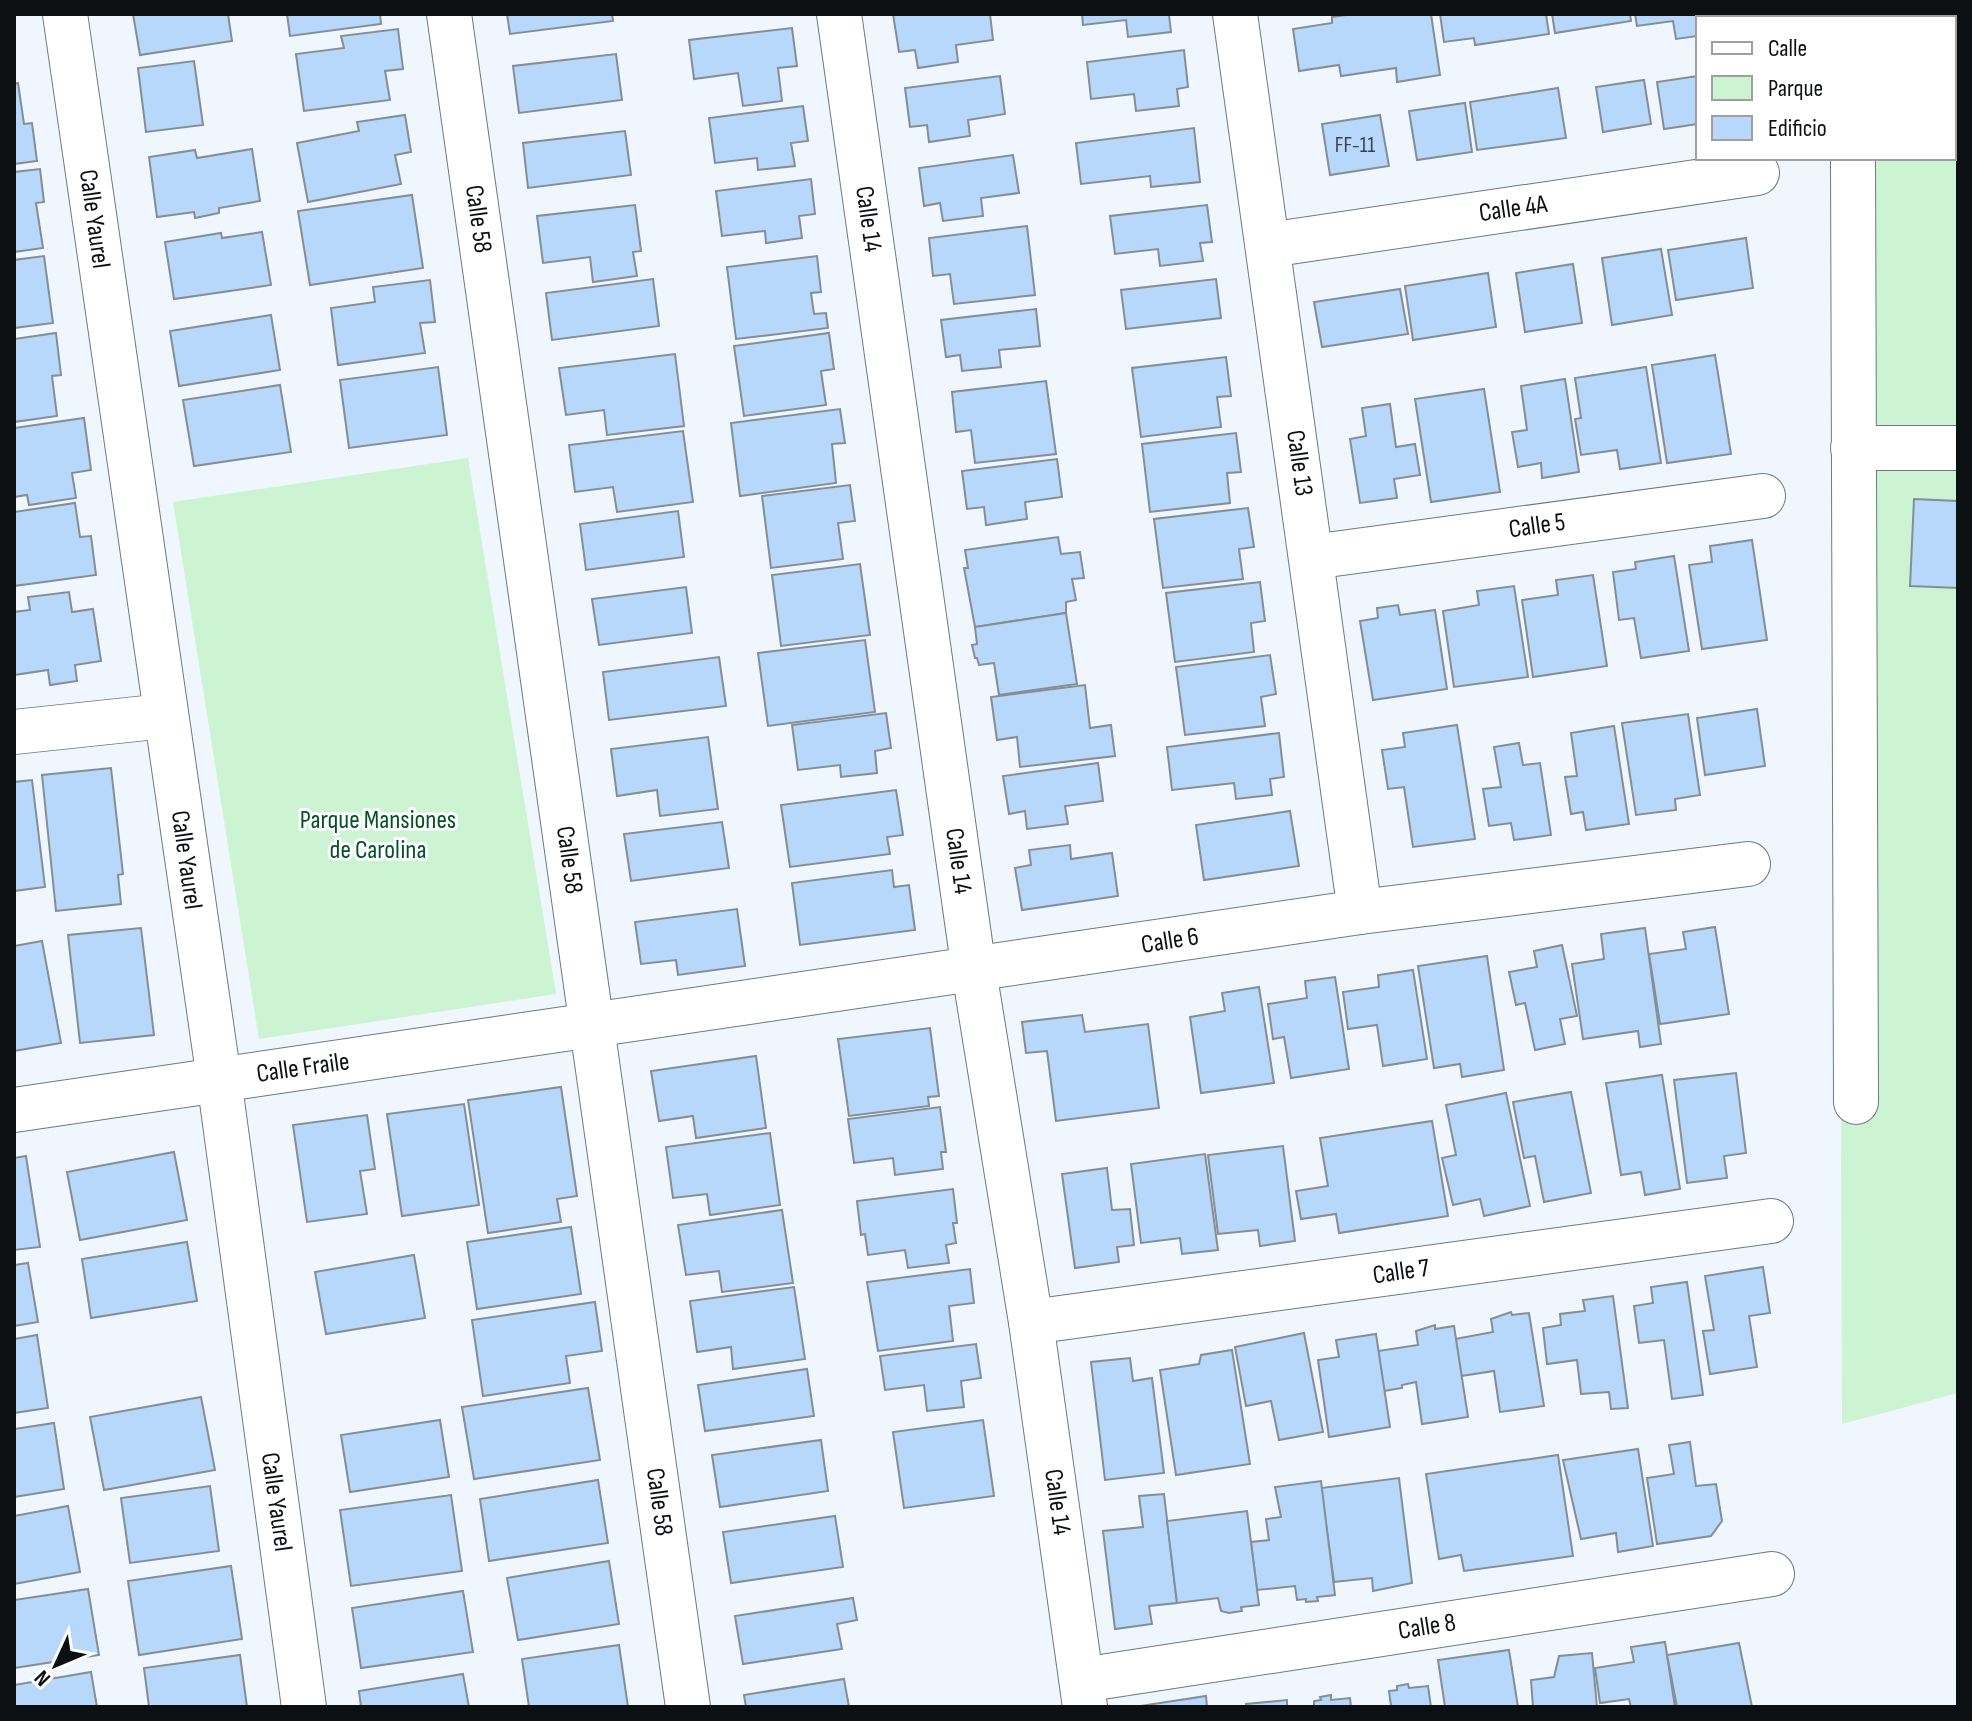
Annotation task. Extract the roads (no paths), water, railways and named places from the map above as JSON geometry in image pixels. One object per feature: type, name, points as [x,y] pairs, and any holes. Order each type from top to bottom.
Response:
[{"type":"street","name":"Calle Yaurel","points":[[65,14],[219,1079],[304,1707]]},
{"type":"street","name":"Calle 58","points":[[449,14],[688,1707]]},
{"type":"street","name":"Calle 14","points":[[839,14],[974,971],[1031,1322],[1083,1693]]},
{"type":"street","name":"Calle 13","points":[[1235,14],[1360,912]]},
{"type":"street","points":[[1853,160],[1856,1102]]},
{"type":"street","name":"Calle 4A","points":[[1269,245],[1757,173]]},
{"type":"street","points":[[1853,448],[1958,448]]},
{"type":"street","name":"Calle 5","points":[[1312,557],[1763,496]]},
{"type":"street","points":[[14,732],[165,716]]},
{"type":"street","name":"Calle 6","points":[[592,1027],[1360,912],[1748,864]]},
{"type":"street","name":"Calle Fraile","points":[[14,1110],[592,1027]]},
{"type":"street","name":"Calle 7","points":[[1031,1322],[1771,1221]]},
{"type":"street","name":"Calle 8","points":[[1083,1693],[1772,1574]]},
{"type":"park label","name":"Parque Mansiones de Carolina","points":[[378,835]]}]
